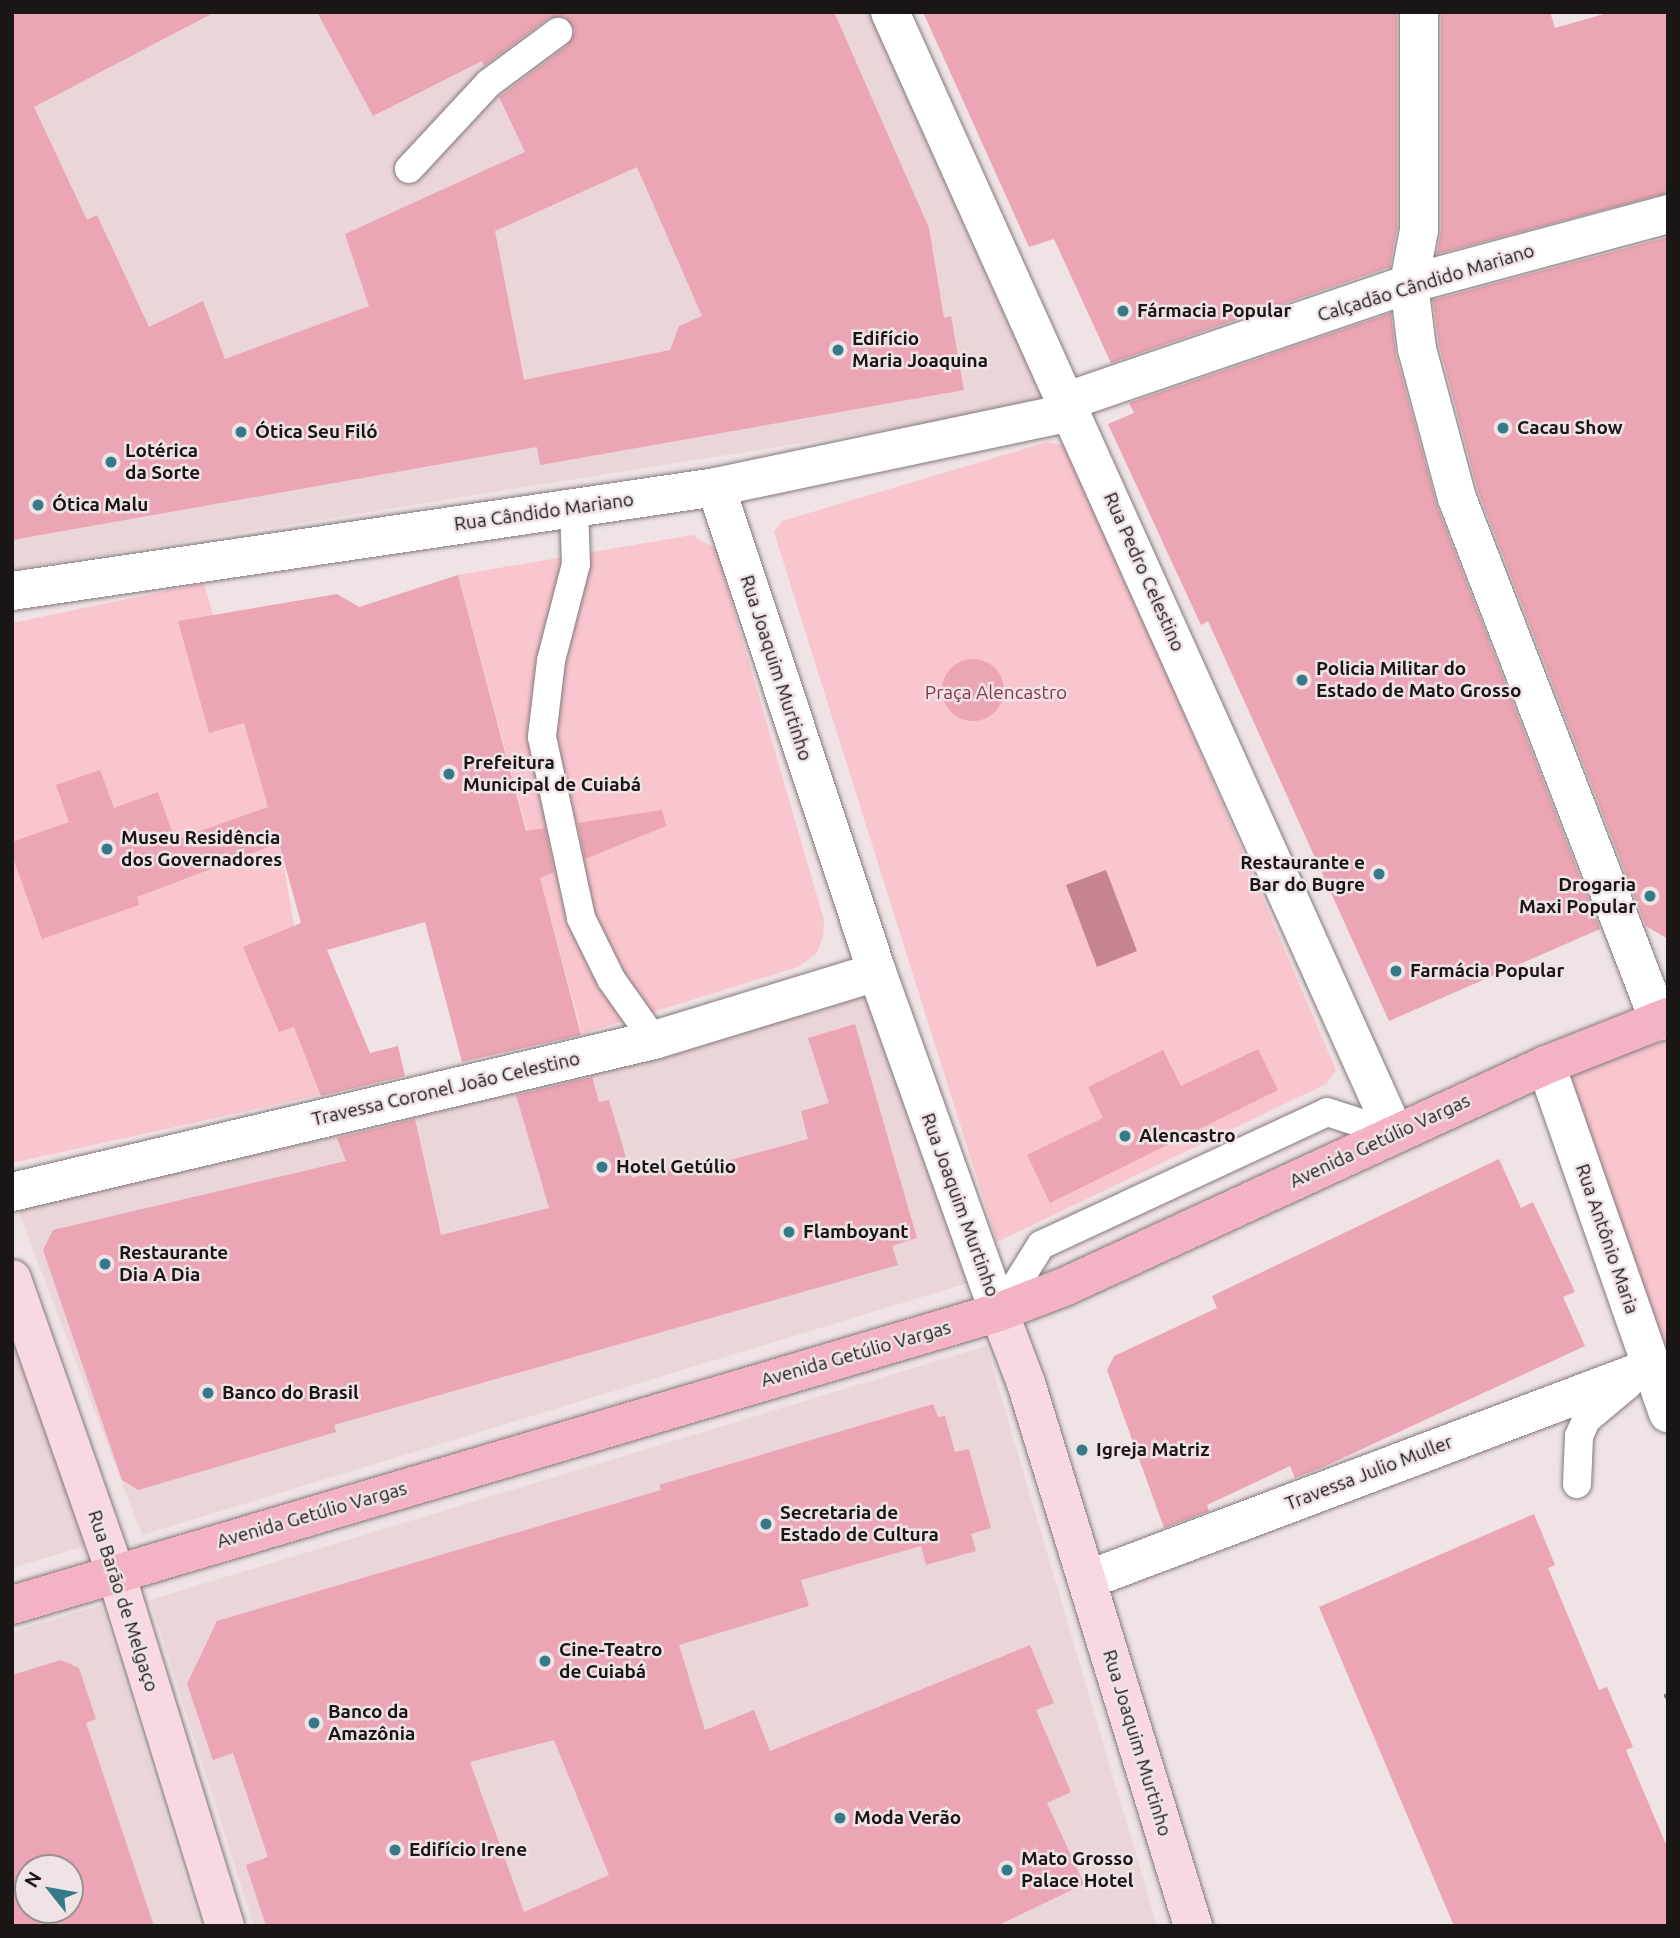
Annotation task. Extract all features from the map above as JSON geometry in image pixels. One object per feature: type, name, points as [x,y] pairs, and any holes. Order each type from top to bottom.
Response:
[{"type":"main road","name":"Avenida Getúlio Vargas","points":[[12,1605],[999,1312],[1064,1287],[1546,1065],[1663,1019]]},
{"type":"street","name":"Rua Pedro Celestino","points":[[890,12],[1395,1134]]},
{"type":"street","points":[[1419,12],[1419,230],[1409,284],[1417,349],[1457,498],[1663,1019]]},
{"type":"street","name":"Calçadão Cândido Mariano","points":[[1069,407],[1409,284],[1668,214]]},
{"type":"street","name":"Rua Cândido Mariano","points":[[12,591],[716,487],[1069,407]]},
{"type":"street","name":"Rua Joaquim Murtinho","points":[[716,487],[877,972],[1026,1383],[1193,1926]]},
{"type":"street","name":"Travessa Coronel João Celestino","points":[[12,1192],[654,1040],[877,972]]},
{"type":"street","name":"Rua Antônio Maria","points":[[1546,1065],[1668,1413]]},
{"type":"street","name":"Rua Barão de Melgaço","points":[[12,1279],[116,1574],[225,1926]]},
{"type":"street","name":"Travessa Julio Muller","points":[[1087,1580],[1652,1367]]},
{"type":"lane","points":[[409,169],[489,83],[558,32]]},
{"type":"lane","points":[[574,507],[576,564],[551,661],[542,737],[581,918],[611,979],[654,1040]]},
{"type":"lane","points":[[1577,1484],[1579,1436],[1586,1420],[1652,1367]]},
{"type":"shaded area","points":[[12,12],[874,12],[1052,403],[12,569]]},
{"type":"shaded area","points":[[1106,870],[1137,951],[1097,967],[1066,885]]},
{"type":"shaded area","points":[[868,990],[974,1281],[142,1535],[18,1210],[505,1096]]},
{"type":"shaded area","points":[[12,1341],[88,1545],[12,1568]]},
{"type":"shaded area","points":[[986,1346],[1157,1926],[254,1926],[150,1600]]},
{"type":"shaded area","points":[[101,1605],[200,1926],[12,1926],[12,1632]]},
{"type":"green space","name":"Praça Alencastro","points":[[1047,442],[1070,447],[1336,1070],[1326,1084],[997,1242],[774,532],[782,521]]},
{"type":"green space","points":[[692,535],[716,549],[824,920],[823,937],[817,953],[798,967],[582,1034],[458,575]]},
{"type":"green space","points":[[204,583],[282,855],[294,926],[356,1087],[12,1163],[12,623]]},
{"type":"green space","points":[[1668,1040],[1668,1369],[1564,1072]]},
{"type":"building","points":[[12,12],[215,12],[34,107],[87,220],[97,215],[149,327],[203,301],[225,359],[369,306],[345,234],[525,152],[499,97],[568,45],[575,31],[565,17],[549,18],[484,66],[482,61],[373,116],[317,12],[834,12],[929,228],[944,318],[951,316],[964,390],[540,465],[537,447],[12,540]],"holes":[[[637,167],[702,316],[679,326],[670,350],[524,380],[495,231]]]},
{"type":"building","points":[[923,12],[1397,12],[1397,228],[1390,267],[1111,363],[1054,239],[1029,247]]},
{"type":"building","points":[[1441,12],[1550,12],[1555,28],[1611,12],[1668,12],[1668,193],[1437,254],[1441,230]]},
{"type":"building","points":[[1668,237],[1668,939],[1646,926],[1478,491],[1439,345],[1433,300]]},
{"type":"building","points":[[1391,313],[1396,355],[1437,506],[1600,929],[1389,1021],[1208,621],[1201,625],[1108,424],[1134,413],[1129,403]]},
{"type":"building","points":[[458,575],[526,831],[545,828],[554,872],[540,878],[581,1035],[462,1062],[425,922],[327,950],[370,1053],[398,1046],[405,1076],[321,1096],[294,1027],[279,1032],[243,947],[301,923],[279,843],[137,897],[139,905],[42,939],[12,855],[12,842],[69,822],[56,785],[100,770],[114,808],[158,792],[175,840],[268,807],[244,723],[209,733],[178,621],[337,594],[359,607]]},
{"type":"building","points":[[973,659],[985,661],[995,668],[1002,678],[1002,702],[995,712],[985,719],[973,721],[961,719],[951,712],[944,702],[942,690],[944,678],[951,668],[961,661]]},
{"type":"building","points":[[662,810],[666,826],[585,859],[578,823]]},
{"type":"building","points":[[855,1024],[917,1238],[892,1246],[898,1265],[334,1425],[336,1432],[138,1490],[122,1480],[43,1250],[53,1230],[346,1161],[337,1138],[415,1119],[441,1235],[549,1208],[516,1095],[592,1077],[599,1102],[609,1100],[632,1178],[687,1163],[690,1171],[808,1139],[801,1111],[829,1103],[808,1038]]},
{"type":"building","name":"Alencastro","points":[[1258,1049],[1278,1090],[1050,1203],[1027,1155],[1103,1118],[1088,1087],[1163,1050],[1181,1086]]},
{"type":"building","points":[[1499,1159],[1521,1208],[1533,1202],[1575,1292],[1563,1297],[1585,1346],[1321,1468],[1295,1478],[1290,1466],[1207,1505],[1209,1511],[1164,1528],[1107,1370],[1114,1356],[1217,1308],[1212,1296]]},
{"type":"building","points":[[933,1404],[938,1417],[945,1416],[955,1452],[969,1449],[991,1528],[971,1534],[976,1551],[926,1565],[921,1546],[801,1580],[809,1606],[679,1645],[705,1730],[754,1710],[770,1751],[1030,1645],[1054,1703],[1036,1710],[1071,1792],[1047,1803],[1084,1884],[997,1926],[266,1926],[246,1865],[268,1857],[233,1753],[213,1760],[187,1684],[217,1621],[661,1490],[659,1485]],"holes":[[[554,1740],[609,1875],[524,1912],[470,1762]]]},
{"type":"building","points":[[1534,1514],[1555,1565],[1548,1568],[1599,1690],[1607,1687],[1633,1747],[1626,1750],[1668,1849],[1668,1926],[1454,1926],[1319,1607]]},
{"type":"building","points":[[61,1660],[79,1668],[96,1719],[86,1723],[154,1926],[12,1926],[12,1675]]},
{"type":"place","name":"Fármacia Popular","points":[[1123,311]]},
{"type":"place","name":"Edifício Maria Joaquina","points":[[838,350]]},
{"type":"place","name":"Cacau Show","points":[[1503,428]]},
{"type":"place","name":"Ótica Seu Filó","points":[[241,432]]},
{"type":"place","name":"Lotérica da Sorte","points":[[111,462]]},
{"type":"place","name":"Ótica Malu","points":[[38,505]]},
{"type":"place","name":"Policia Militar do Estado de Mato Grosso","points":[[1302,680]]},
{"type":"place","name":"Prefeitura Municipal de Cuiabá","points":[[449,774]]},
{"type":"place","name":"Museu Residência dos Governadores","points":[[107,849]]},
{"type":"place","name":"Restaurante e Bar do Bugre","points":[[1379,874]]},
{"type":"place","name":"Drogaria Maxi Popular","points":[[1650,896]]},
{"type":"place","name":"Farmácia Popular","points":[[1396,971]]},
{"type":"place","name":"Alencastro","points":[[1125,1136]]},
{"type":"place","name":"Hotel Getúlio","points":[[602,1167]]},
{"type":"place","name":"Flamboyant","points":[[789,1232]]},
{"type":"place","name":"Restaurante Dia A Dia","points":[[105,1264]]},
{"type":"place","name":"Banco do Brasil","points":[[208,1393]]},
{"type":"place","name":"Igreja Matriz","points":[[1082,1450]]},
{"type":"place","name":"Secretaria de Estado de Cultura","points":[[766,1524]]},
{"type":"place","name":"Cine-Teatro de Cuiabá","points":[[545,1661]]},
{"type":"place","name":"Banco da Amazônia","points":[[314,1723]]},
{"type":"place","name":"Moda Verão","points":[[840,1818]]},
{"type":"place","name":"Edifício Irene","points":[[395,1850]]},
{"type":"place","name":"Mato Grosso Palace Hotel","points":[[1007,1870]]}]
